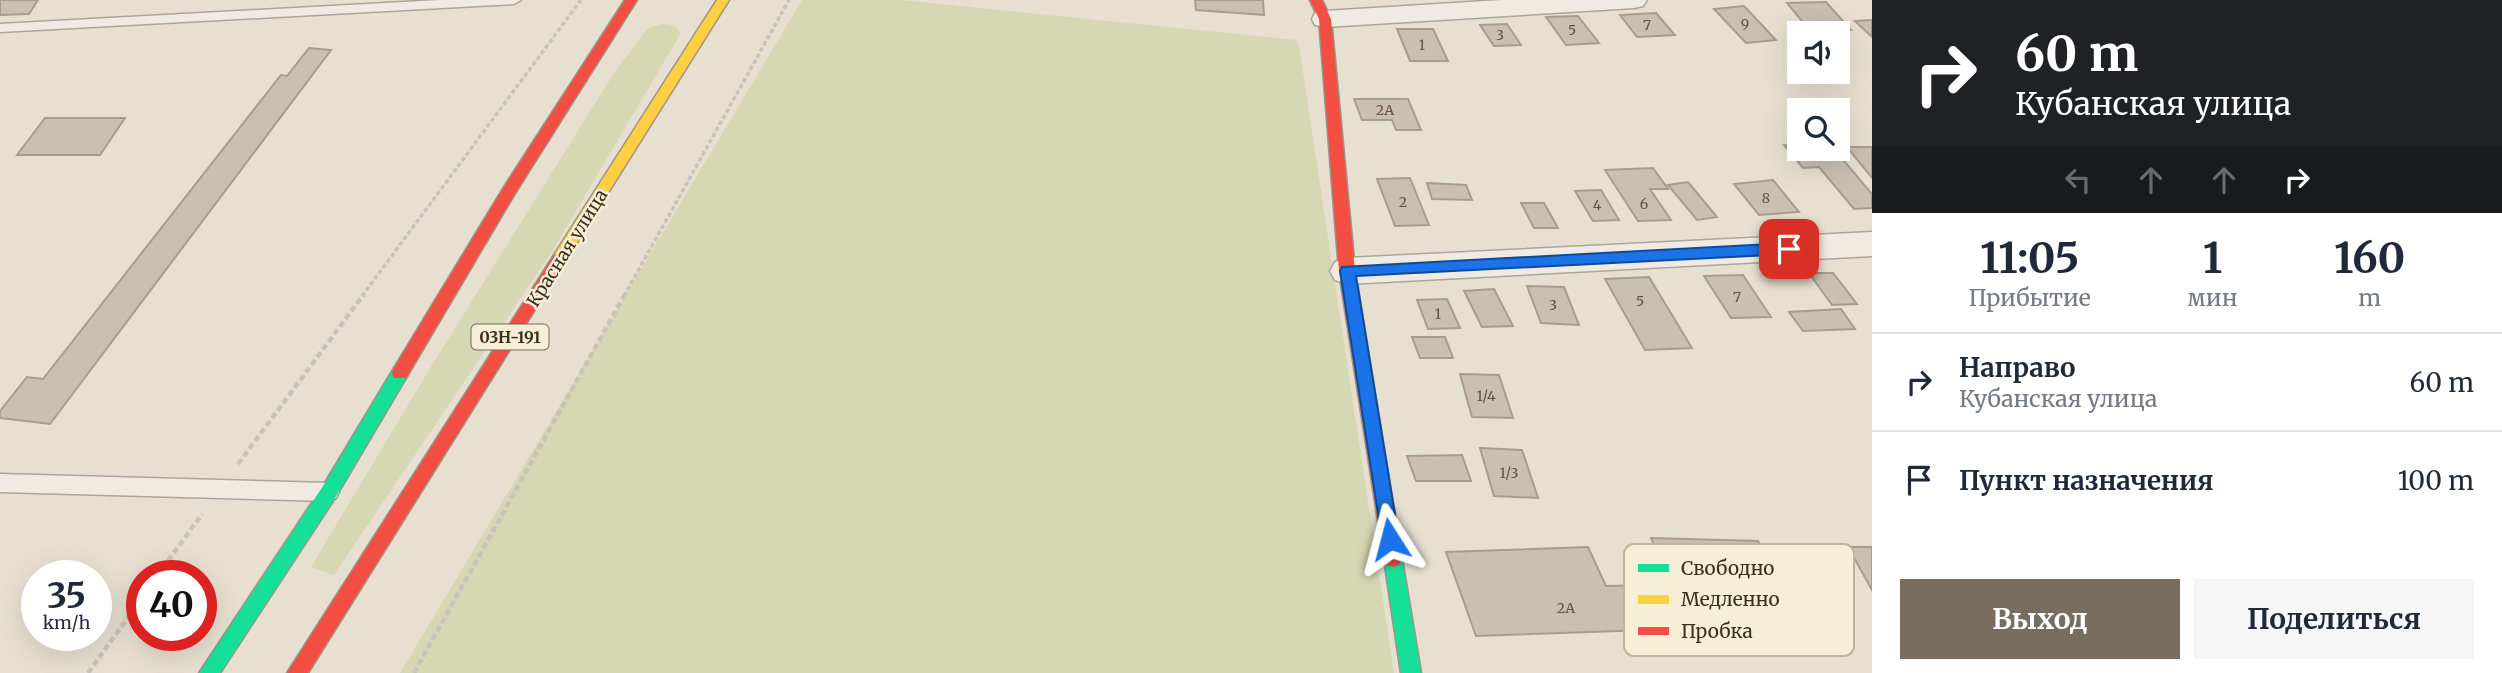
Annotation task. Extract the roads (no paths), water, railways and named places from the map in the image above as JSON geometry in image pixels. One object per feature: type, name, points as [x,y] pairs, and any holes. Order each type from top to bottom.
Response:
[{"type":"main road","points":[[209,673],[329,492],[509,191],[631,0]]},
{"type":"main road","name":"Красная улица","points":[[297,673],[723,0]]},
{"type":"main road","points":[[1320,9],[1347,271],[1411,673]]},
{"type":"street","points":[[1320,9],[1634,0]]},
{"type":"street","points":[[1347,271],[1872,244]]},
{"type":"lane","points":[[0,28],[514,0]]},
{"type":"lane","points":[[0,483],[329,492]]}]
